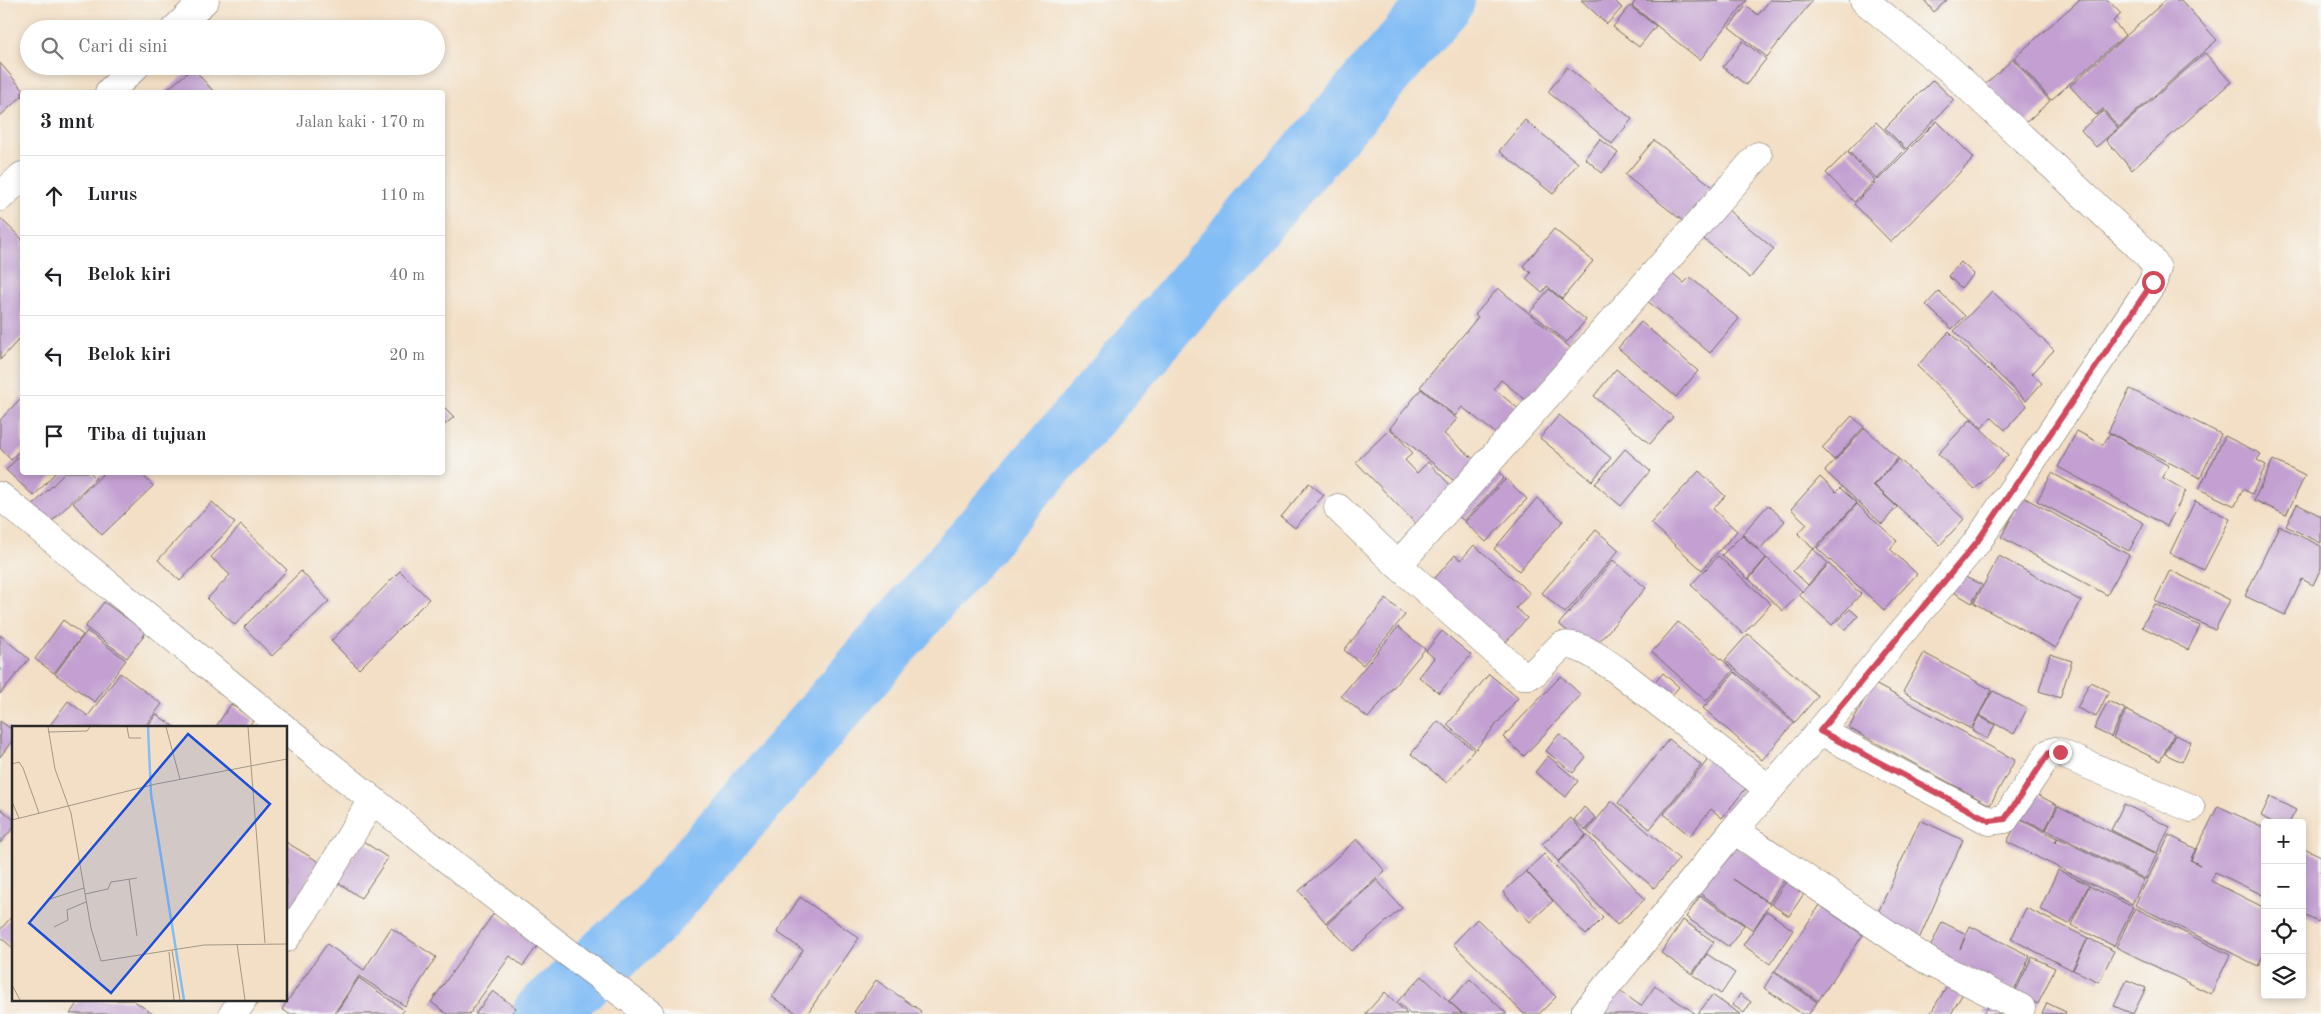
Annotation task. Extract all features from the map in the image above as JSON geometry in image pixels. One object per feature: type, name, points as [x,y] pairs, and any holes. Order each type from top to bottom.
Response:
[{"type":"street","points":[[184,20],[205,0]]},
{"type":"street","points":[[1584,1014],[1734,830],[1820,731],[1977,542],[2153,282],[2157,268],[2147,254],[1948,68],[1864,0]]},
{"type":"street","points":[[111,90],[127,75]]},
{"type":"street","points":[[1398,565],[1758,156]]},
{"type":"street","points":[[0,197],[20,178]]},
{"type":"street","points":[[0,496],[281,726]]},
{"type":"street","points":[[1338,508],[1398,565],[1522,675],[1530,675],[1535,672],[1561,646],[1566,644],[1595,655],[1617,670],[1769,789]]},
{"type":"street","points":[[288,731],[372,800],[554,942],[641,1007]]},
{"type":"street","points":[[1820,731],[1990,821],[2005,819],[2049,753],[2055,751],[2191,808]]},
{"type":"street","points":[[288,935],[313,899],[372,800]]},
{"type":"street","points":[[1734,830],[1931,963],[2021,1008]]},
{"type":"street","points":[[233,1014],[242,1002]]},
{"type":"building","points":[[1581,0],[1614,0],[1622,8],[1607,24]]},
{"type":"building","points":[[1636,0],[1747,0],[1700,60],[1632,6]]},
{"type":"building","points":[[1770,0],[1812,1],[1767,57],[1729,27],[1746,6],[1758,15]]},
{"type":"building","points":[[1924,0],[1947,0],[1934,12]]},
{"type":"building","points":[[2079,0],[2108,0],[2121,14],[2113,21],[2125,35],[2051,100],[2014,58]]},
{"type":"building","points":[[2166,0],[2181,0],[2217,40],[2119,127],[2103,109],[2096,115],[2070,86]]},
{"type":"building","points":[[1630,6],[1656,26],[1639,47],[1613,27]]},
{"type":"building","points":[[1743,41],[1766,59],[1746,85],[1723,67]]},
{"type":"building","points":[[2205,53],[2231,82],[2132,170],[2106,140]]},
{"type":"building","points":[[2013,59],[2050,101],[2021,127],[1983,86]]},
{"type":"building","points":[[0,63],[23,90],[20,90],[20,98],[0,116]]},
{"type":"building","points":[[1567,67],[1632,119],[1612,144],[1548,92]]},
{"type":"building","points":[[185,75],[199,75],[212,90],[166,90]]},
{"type":"building","points":[[1933,80],[1954,100],[1906,149],[1885,128]]},
{"type":"building","points":[[2103,111],[2118,128],[2096,147],[2081,130]]},
{"type":"building","points":[[1525,120],[1578,163],[1553,194],[1499,151]]},
{"type":"building","points":[[1937,121],[1974,158],[1891,242],[1854,204]]},
{"type":"building","points":[[1876,122],[1905,150],[1877,179],[1848,151]]},
{"type":"building","points":[[1600,139],[1618,153],[1602,173],[1585,158]]},
{"type":"building","points":[[1654,140],[1713,187],[1684,222],[1625,175]]},
{"type":"building","points":[[1847,152],[1875,180],[1854,202],[1826,173]]},
{"type":"building","points":[[1722,205],[1774,249],[1750,278],[1698,234]]},
{"type":"building","points":[[0,218],[20,237],[20,338],[0,360]]},
{"type":"building","points":[[1554,229],[1593,261],[1562,299],[1547,286],[1542,293],[1526,279],[1531,273],[1523,266]]},
{"type":"building","points":[[1961,262],[1974,274],[1961,288],[1948,276]]},
{"type":"building","points":[[1669,270],[1684,283],[1690,277],[1739,319],[1710,353],[1645,299]]},
{"type":"building","points":[[1498,288],[1571,348],[1527,401],[1501,380],[1494,389],[1520,410],[1499,436],[1462,407],[1455,416],[1420,387],[1478,317],[1475,315]]},
{"type":"building","points":[[1549,289],[1586,320],[1567,342],[1530,312]]},
{"type":"building","points":[[1939,291],[1965,316],[1952,329],[1926,305]]},
{"type":"building","points":[[1992,291],[2054,350],[2032,374],[2042,383],[2026,401],[1954,331]]},
{"type":"building","points":[[1641,322],[1698,371],[1676,397],[1618,348]]},
{"type":"building","points":[[1949,332],[2027,406],[2005,430],[1991,417],[1982,428],[1917,366]]},
{"type":"building","points":[[1616,369],[1673,417],[1650,444],[1594,396]]},
{"type":"building","points":[[1421,389],[1457,419],[1444,434],[1477,462],[1459,485],[1390,428]]},
{"type":"building","points":[[2130,389],[2221,434],[2200,478],[2108,432]]},
{"type":"building","points":[[20,399],[20,450],[11,460],[0,448],[0,420]]},
{"type":"building","points":[[445,408],[454,417],[445,424]]},
{"type":"building","points":[[1559,415],[1611,458],[1592,481],[1540,438]]},
{"type":"building","points":[[1852,416],[1864,427],[1834,460],[1822,448]]},
{"type":"building","points":[[1971,419],[2008,455],[1975,489],[1938,454]]},
{"type":"building","points":[[1865,428],[1898,458],[1873,485],[1897,507],[1882,524],[1825,471]]},
{"type":"building","points":[[1390,429],[1413,453],[1405,460],[1417,473],[1428,462],[1453,488],[1416,524],[1356,462]]},
{"type":"building","points":[[2077,431],[2103,445],[2110,433],[2169,466],[2162,477],[2186,491],[2167,526],[2058,467]]},
{"type":"building","points":[[2225,436],[2261,454],[2257,460],[2266,465],[2252,494],[2243,489],[2235,506],[2199,489]]},
{"type":"building","points":[[1625,449],[1650,471],[1621,506],[1595,484]]},
{"type":"building","points":[[20,455],[20,475],[53,475],[34,496],[6,470]]},
{"type":"building","points":[[1899,459],[1964,519],[1940,545],[1874,485]]},
{"type":"building","points":[[2273,460],[2305,476],[2286,515],[2254,500]]},
{"type":"building","points":[[1492,465],[1504,478],[1464,521],[1451,509]]},
{"type":"building","points":[[1699,471],[1725,496],[1713,509],[1737,531],[1702,570],[1651,523]]},
{"type":"building","points":[[2052,473],[2144,523],[2129,551],[2037,501]]},
{"type":"building","points":[[63,475],[93,475],[96,478],[49,524],[32,506]]},
{"type":"building","points":[[102,475],[143,475],[153,486],[102,535],[73,503]]},
{"type":"building","points":[[1820,477],[1836,492],[1840,488],[1857,503],[1814,549],[1798,534],[1807,524],[1791,509]]},
{"type":"building","points":[[1506,479],[1527,499],[1486,542],[1465,522]]},
{"type":"building","points":[[1309,483],[1324,495],[1295,528],[1281,517]]},
{"type":"building","points":[[2023,497],[2129,555],[2107,595],[2001,537]]},
{"type":"building","points":[[1537,498],[1563,521],[1519,571],[1494,549]]},
{"type":"building","points":[[2195,501],[2230,519],[2204,570],[2170,553]]},
{"type":"building","points":[[212,502],[235,523],[180,581],[158,560]]},
{"type":"building","points":[[1857,504],[1897,541],[1890,549],[1917,574],[1884,610],[1817,548]]},
{"type":"building","points":[[2297,504],[2321,516],[2321,543],[2286,526]]},
{"type":"building","points":[[1768,505],[1785,521],[1759,550],[1742,534]]},
{"type":"building","points":[[241,525],[287,570],[235,625],[207,599],[230,575],[211,557]]},
{"type":"building","points":[[2279,526],[2321,546],[2321,568],[2313,585],[2302,579],[2285,615],[2245,596]]},
{"type":"building","points":[[1596,530],[1619,550],[1565,613],[1542,593]]},
{"type":"building","points":[[1742,535],[1766,558],[1748,579],[1722,555]]},
{"type":"building","points":[[1474,545],[1530,593],[1516,608],[1527,618],[1500,649],[1428,586],[1455,555],[1461,560]]},
{"type":"building","points":[[1813,549],[1828,563],[1808,585],[1793,571]]},
{"type":"building","points":[[1718,556],[1771,604],[1743,634],[1691,585]]},
{"type":"building","points":[[1999,556],[2081,601],[2056,648],[1974,603]]},
{"type":"building","points":[[1767,558],[1802,591],[1783,611],[1749,579]]},
{"type":"building","points":[[1613,560],[1646,588],[1591,651],[1559,624]]},
{"type":"building","points":[[1829,564],[1861,594],[1832,625],[1799,595]]},
{"type":"building","points":[[2170,570],[2230,600],[2215,630],[2155,601]]},
{"type":"building","points":[[301,571],[329,601],[272,656],[244,627]]},
{"type":"building","points":[[400,571],[429,599],[359,669],[331,641]]},
{"type":"building","points":[[1959,574],[1982,585],[1972,603],[1950,590]]},
{"type":"building","points":[[1386,599],[1405,615],[1363,665],[1344,650]]},
{"type":"building","points":[[104,602],[146,632],[127,658],[85,627]]},
{"type":"building","points":[[2154,604],[2200,626],[2188,650],[2142,627]]},
{"type":"building","points":[[1850,609],[1858,616],[1846,630],[1837,622]]},
{"type":"building","points":[[63,620],[83,635],[54,673],[35,659]]},
{"type":"building","points":[[1678,622],[1734,670],[1706,701],[1652,652]]},
{"type":"building","points":[[1398,627],[1425,649],[1368,718],[1341,696]]},
{"type":"building","points":[[87,631],[126,660],[95,702],[55,674]]},
{"type":"building","points":[[1442,631],[1471,655],[1439,693],[1419,677],[1434,658],[1426,651]]},
{"type":"building","points":[[1748,634],[1818,696],[1795,722],[1725,660]]},
{"type":"building","points":[[0,635],[29,659],[0,694]]},
{"type":"building","points":[[1924,653],[1992,690],[1971,729],[1903,692]]},
{"type":"building","points":[[2050,654],[2072,661],[2060,698],[2039,691]]},
{"type":"building","points":[[1735,672],[1794,723],[1762,760],[1703,708]]},
{"type":"building","points":[[120,673],[162,704],[146,726],[49,726],[68,701],[88,716]]},
{"type":"building","points":[[1663,673],[1679,687],[1667,701],[1651,687]]},
{"type":"building","points":[[1489,674],[1518,698],[1476,749],[1447,725]]},
{"type":"building","points":[[1561,676],[1581,695],[1524,756],[1503,737]]},
{"type":"building","points":[[2090,682],[2109,691],[2096,717],[2077,708]]},
{"type":"building","points":[[1873,683],[2015,760],[1990,805],[1849,728]]},
{"type":"building","points":[[1993,691],[2027,709],[2014,734],[1979,715]]},
{"type":"building","points":[[2108,701],[2125,709],[2111,737],[2094,729]]},
{"type":"building","points":[[231,704],[253,720],[249,726],[216,726]]},
{"type":"building","points":[[2126,710],[2174,734],[2160,761],[2113,738]]},
{"type":"building","points":[[156,714],[173,726],[148,726]]},
{"type":"building","points":[[1979,716],[1995,725],[1987,739],[1972,730]]},
{"type":"building","points":[[0,721],[12,730],[12,741],[0,757]]},
{"type":"building","points":[[1438,721],[1474,750],[1447,783],[1411,754]]},
{"type":"building","points":[[1559,734],[1586,757],[1573,773],[1546,751]]},
{"type":"building","points":[[2175,735],[2191,742],[2182,762],[2165,754]]},
{"type":"building","points":[[1669,739],[1701,765],[1650,829],[1618,803]]},
{"type":"building","points":[[1548,756],[1578,781],[1566,797],[1535,772]]},
{"type":"building","points":[[1710,757],[1747,787],[1722,818],[1711,809],[1690,836],[1664,814]]},
{"type":"building","points":[[2032,792],[2057,805],[2045,830],[2019,818]]},
{"type":"building","points":[[2270,797],[2296,810],[2291,819],[2267,819],[2261,816]]},
{"type":"building","points":[[1612,801],[1679,859],[1654,888],[1587,831]]},
{"type":"building","points":[[2124,804],[2170,827],[2157,853],[2111,830]]},
{"type":"building","points":[[2058,806],[2157,854],[2145,879],[2046,830]]},
{"type":"building","points":[[2218,806],[2261,826],[2261,894],[2215,872],[2211,881],[2261,906],[2261,960],[2258,966],[2135,905],[2169,835],[2196,849],[2190,860],[2200,865],[2191,860]]},
{"type":"building","points":[[1584,807],[1596,818],[1586,830],[1574,820]]},
{"type":"building","points":[[0,808],[12,818],[12,829],[0,843]]},
{"type":"building","points":[[1571,818],[1586,835],[1558,861],[1542,844]]},
{"type":"building","points":[[2019,819],[2057,838],[2055,843],[2058,838],[2144,880],[2132,904],[2007,842]]},
{"type":"building","points":[[1920,820],[1963,840],[1919,939],[1875,919]]},
{"type":"building","points":[[1587,835],[1645,899],[1617,925],[1558,862]]},
{"type":"building","points":[[1357,839],[1385,871],[1326,923],[1299,891]]},
{"type":"building","points":[[1729,840],[1785,879],[1769,903],[1733,879],[1770,904],[1753,930],[1695,890]]},
{"type":"building","points":[[363,841],[388,858],[361,898],[336,881]]},
{"type":"building","points":[[288,843],[319,862],[288,915]]},
{"type":"building","points":[[2306,849],[2321,856],[2321,917],[2318,922],[2306,916]]},
{"type":"building","points":[[1544,854],[1603,918],[1586,935],[1526,871]]},
{"type":"building","points":[[2058,870],[2089,885],[2069,924],[2040,909]]},
{"type":"building","points":[[1526,871],[1553,901],[1530,922],[1503,892]]},
{"type":"building","points":[[1377,880],[1402,908],[1352,951],[1327,924]]},
{"type":"building","points":[[1787,880],[1805,892],[1789,916],[1771,904]]},
{"type":"building","points":[[2089,886],[2133,907],[2114,946],[2071,925]]},
{"type":"building","points":[[1700,896],[1744,925],[1729,947],[1686,917]]},
{"type":"building","points":[[800,897],[859,938],[807,1014],[798,1014],[772,997],[803,950],[777,932]]},
{"type":"building","points":[[1820,905],[1863,935],[1818,1001],[1775,971]]},
{"type":"building","points":[[2026,908],[2088,938],[2072,970],[2011,939]]},
{"type":"building","points":[[2135,908],[2230,955],[2211,994],[2116,947]]},
{"type":"building","points":[[1767,911],[1793,930],[1770,964],[1743,945]]},
{"type":"building","points":[[494,913],[538,945],[523,966],[510,956],[469,1014],[447,1014],[431,1002]]},
{"type":"building","points":[[12,916],[12,947],[0,937],[0,930]]},
{"type":"building","points":[[1477,919],[1556,997],[1539,1014],[1524,1014],[1453,944]]},
{"type":"building","points":[[1683,920],[1714,942],[1692,974],[1661,953]]},
{"type":"building","points":[[1942,922],[1966,934],[1960,949],[1970,926],[2030,956],[2014,991],[1929,950]]},
{"type":"building","points":[[391,928],[436,957],[405,1006],[359,976],[334,1014],[289,1014],[282,1009],[327,944],[364,970]]},
{"type":"building","points":[[2088,938],[2114,951],[2099,982],[2073,970]]},
{"type":"building","points":[[1707,954],[1735,973],[1721,994],[1693,975]]},
{"type":"building","points":[[2032,957],[2055,968],[2038,1004],[2015,992]]},
{"type":"building","points":[[1774,972],[1817,1002],[1809,1014],[1802,1014],[1764,988]]},
{"type":"building","points":[[1422,976],[1462,1014],[1410,1014],[1397,1002]]},
{"type":"building","points":[[359,978],[404,1010],[401,1014],[335,1014]]},
{"type":"building","points":[[1470,979],[1507,1014],[1463,1014],[1449,1001]]},
{"type":"building","points":[[876,980],[921,1011],[919,1014],[857,1014],[854,1012]]},
{"type":"building","points":[[2127,980],[2146,988],[2133,1014],[2114,1006]]},
{"type":"building","points":[[1948,984],[1963,993],[1951,1014],[1930,1014]]},
{"type":"building","points":[[1655,986],[1696,1014],[1600,1014],[1617,989],[1641,1006]]},
{"type":"building","points":[[493,991],[516,1008],[511,1014],[475,1014]]},
{"type":"building","points":[[1385,992],[1407,1014],[1365,1014]]},
{"type":"building","points":[[1740,994],[1751,1002],[1744,1013],[1733,1005]]},
{"type":"building","points":[[1712,995],[1740,1014],[1698,1014]]},
{"type":"building","points":[[78,1002],[136,1002],[153,1014],[70,1014]]},
{"type":"building","points":[[2047,1003],[2066,1012],[2065,1014],[2042,1014]]},
{"type":"building","points":[[1988,1007],[2001,1014],[1983,1014]]},
{"type":"waterway","points":[[543,1014],[653,915],[1444,0]]},
{"type":"route","points":[[2060,752],[2049,753],[2005,819],[1998,822],[1990,821],[1820,731],[1977,542],[2153,282]]}]
